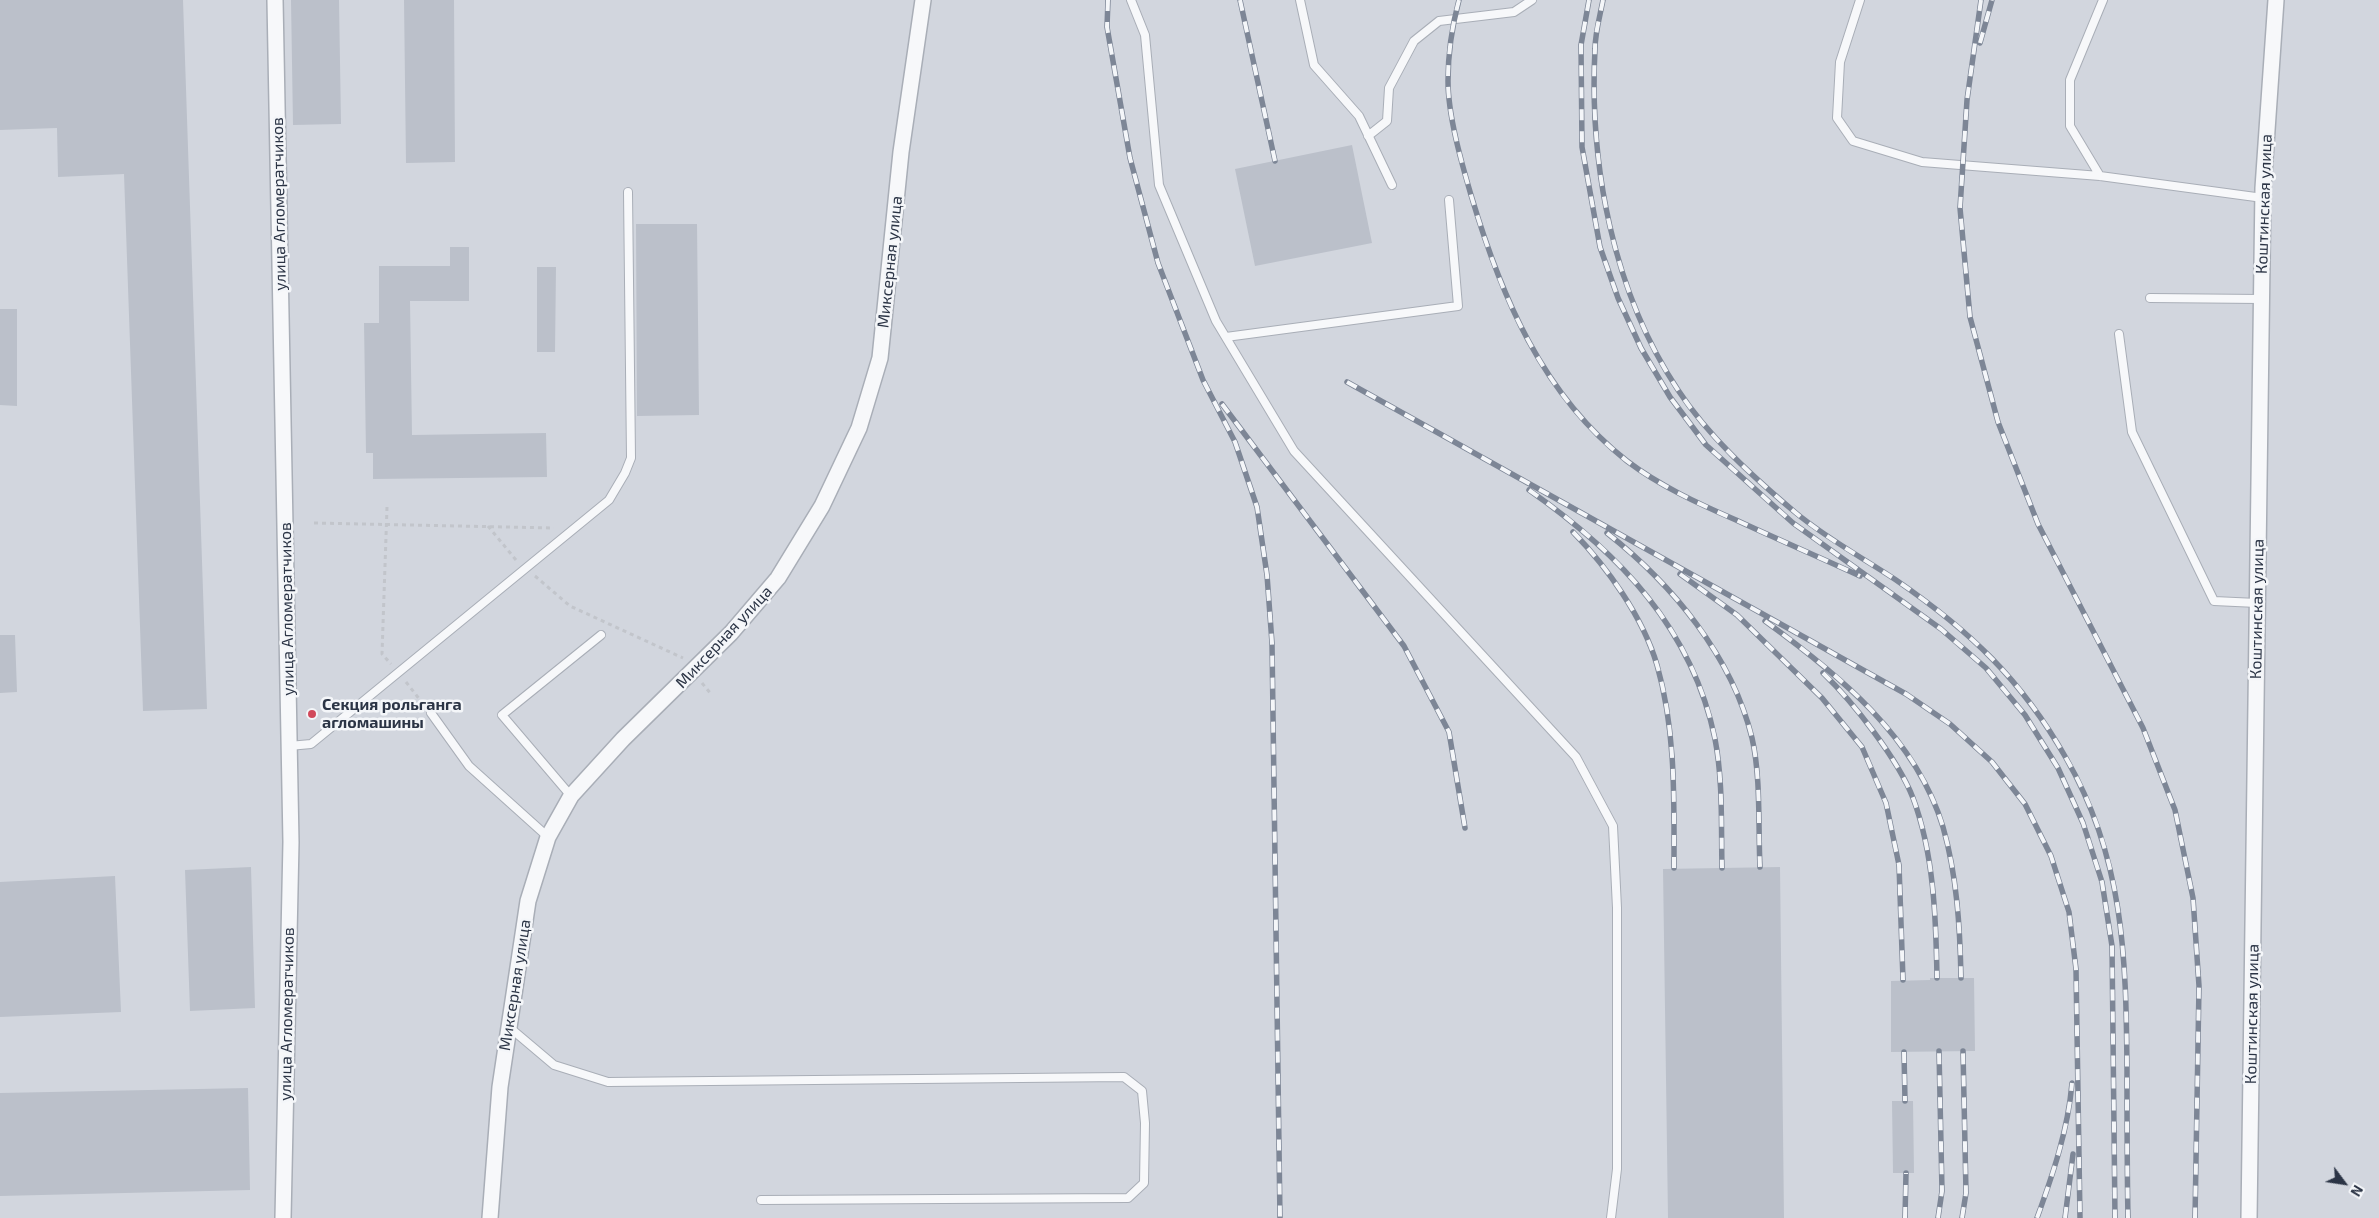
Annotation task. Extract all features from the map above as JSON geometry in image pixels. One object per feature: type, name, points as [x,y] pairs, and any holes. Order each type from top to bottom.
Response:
[{"type":"street","name":"улица Агломератчиков","points":[[275,0],[291,842],[283,1218]]},
{"type":"street","name":"Миксерная улица","points":[[490,1218],[500,1087],[528,900],[548,838],[571,796],[623,739],[731,633],[778,578],[822,506],[859,428],[880,358],[901,152],[923,0]]},
{"type":"street","name":"Коштинская улица","points":[[2249,1218],[2263,198],[2276,0]]},
{"type":"lane","points":[[1131,0],[1145,35],[1158,185],[1216,321],[1294,451],[1576,757],[1613,826],[1617,908],[1617,1169],[1611,1218]]},
{"type":"lane","points":[[1300,0],[1314,65],[1359,116],[1392,185]]},
{"type":"lane","points":[[1368,136],[1387,121],[1389,88],[1414,41],[1439,21],[1514,12],[1532,0]]},
{"type":"lane","points":[[1860,0],[1840,62],[1837,118],[1853,141],[1922,162],[2100,176],[2263,198]]},
{"type":"lane","points":[[2100,176],[2070,126],[2070,80],[2103,0]]},
{"type":"lane","points":[[289,746],[311,744],[608,500],[625,473],[631,458],[628,192]]},
{"type":"lane","points":[[1226,338],[1458,306],[1449,200]]},
{"type":"lane","points":[[2150,298],[2261,299]]},
{"type":"lane","points":[[2120,334],[2132,432],[2214,601],[2257,603]]},
{"type":"lane","points":[[571,796],[502,715],[601,635]]},
{"type":"lane","points":[[430,713],[469,766],[548,838]]},
{"type":"lane","points":[[509,1027],[554,1065],[608,1082],[1124,1077],[1142,1091],[1145,1123],[1144,1182],[1128,1198],[761,1200]]},
{"type":"path","points":[[387,506],[382,654],[430,713]]},
{"type":"path","points":[[314,523],[557,528]]},
{"type":"path","points":[[488,526],[514,558],[570,606],[681,656],[712,694]]},
{"type":"shaded area","points":[[0,0],[2379,0],[2379,1218],[0,1218]]},
{"type":"building","points":[[0,0],[183,0],[207,709],[143,711],[124,174],[58,177],[57,128],[0,130]]},
{"type":"building","points":[[291,0],[339,0],[341,124],[293,125]]},
{"type":"building","points":[[404,0],[454,0],[455,162],[406,163]]},
{"type":"building","points":[[1352,145],[1372,243],[1255,266],[1235,169]]},
{"type":"building","points":[[636,224],[697,224],[699,415],[637,416]]},
{"type":"building","points":[[450,247],[469,247],[469,301],[410,301],[412,435],[546,433],[547,477],[373,479],[373,453],[366,453],[364,323],[379,323],[379,266],[450,266]]},
{"type":"building","points":[[537,267],[556,267],[555,352],[537,352]]},
{"type":"building","points":[[0,309],[17,309],[17,406],[0,405]]},
{"type":"building","points":[[0,635],[15,635],[17,692],[0,693]]},
{"type":"building","points":[[251,867],[255,1008],[190,1011],[185,870]]},
{"type":"building","points":[[1780,867],[1784,1218],[1668,1218],[1663,869]]},
{"type":"building","points":[[115,876],[121,1012],[0,1017],[0,882]]},
{"type":"building","points":[[1930,978],[1974,978],[1975,1051],[1891,1052],[1891,981],[1930,980]]},
{"type":"building","points":[[248,1088],[250,1190],[0,1196],[0,1093]]},
{"type":"building","points":[[1892,1101],[1913,1101],[1914,1173],[1893,1173]]},
{"type":"railway","points":[[1108,0],[1107,27],[1130,158],[1158,263],[1203,380],[1235,442],[1257,507],[1267,575],[1272,643],[1280,1218]]},
{"type":"railway","points":[[1240,0],[1275,161]]},
{"type":"railway","points":[[1459,0],[1454,20],[1448,71],[1450,108],[1463,168],[1496,270],[1528,341],[1548,374],[1571,405],[1597,434],[1640,470],[1694,501],[1860,576]]},
{"type":"railway","points":[[1589,0],[1581,45],[1582,147],[1600,247],[1618,298],[1641,348],[1670,397],[1706,445],[1793,523],[1941,629],[1986,668],[2025,715],[2058,768],[2083,823],[2102,882],[2112,946],[2115,1218]]},
{"type":"railway","points":[[1603,0],[1595,43],[1594,93],[1601,182],[1622,270],[1637,312],[1656,352],[1678,390],[1717,440],[1796,513],[1845,548],[1923,599],[1992,658],[2012,680],[2049,730],[2066,758],[2085,796],[2100,833],[2111,871],[2123,948],[2126,1027],[2128,1218]]},
{"type":"railway","points":[[1981,0],[1967,100],[1960,208],[1970,317],[1998,422],[2038,524],[2143,728],[2175,810],[2193,898],[2199,986],[2195,1218]]},
{"type":"railway","points":[[1980,43],[1992,0]]},
{"type":"railway","points":[[1347,382],[1906,694],[1950,724],[1992,762],[2025,804],[2051,856],[2069,912],[2076,969],[2080,1218]]},
{"type":"railway","points":[[1222,404],[1404,646],[1449,732],[1465,828]]},
{"type":"railway","points":[[1529,490],[1562,514],[1621,567],[1647,596],[1670,628],[1689,662],[1704,699],[1718,755],[1722,868]]},
{"type":"railway","points":[[1573,532],[1599,561],[1633,611],[1643,629],[1657,665],[1668,715],[1671,740],[1674,791],[1674,868]]},
{"type":"railway","points":[[1607,533],[1631,553],[1676,599],[1696,624],[1730,679],[1743,708],[1755,753],[1758,785],[1760,867]]},
{"type":"railway","points":[[1680,574],[1737,615],[1822,698],[1862,747],[1886,803],[1899,865],[1903,980]]},
{"type":"railway","points":[[1765,621],[1820,663],[1871,710],[1894,736],[1914,764],[1931,794],[1943,827],[1952,864],[1957,902],[1961,978]]},
{"type":"railway","points":[[1823,673],[1848,699],[1874,732],[1897,766],[1913,798],[1920,819],[1930,864],[1935,910],[1937,978]]},
{"type":"railway","points":[[1938,1218],[1942,1191],[1939,1051]]},
{"type":"railway","points":[[1962,1218],[1966,1193],[1963,1051]]},
{"type":"railway","points":[[1904,1052],[1905,1101]]},
{"type":"railway","points":[[2037,1218],[2063,1135],[2072,1083]]},
{"type":"railway","points":[[2065,1218],[2073,1154]]},
{"type":"railway","points":[[1905,1218],[1906,1173]]},
{"type":"place","name":"Секция рольганга агломашины","points":[[312,714]]}]
